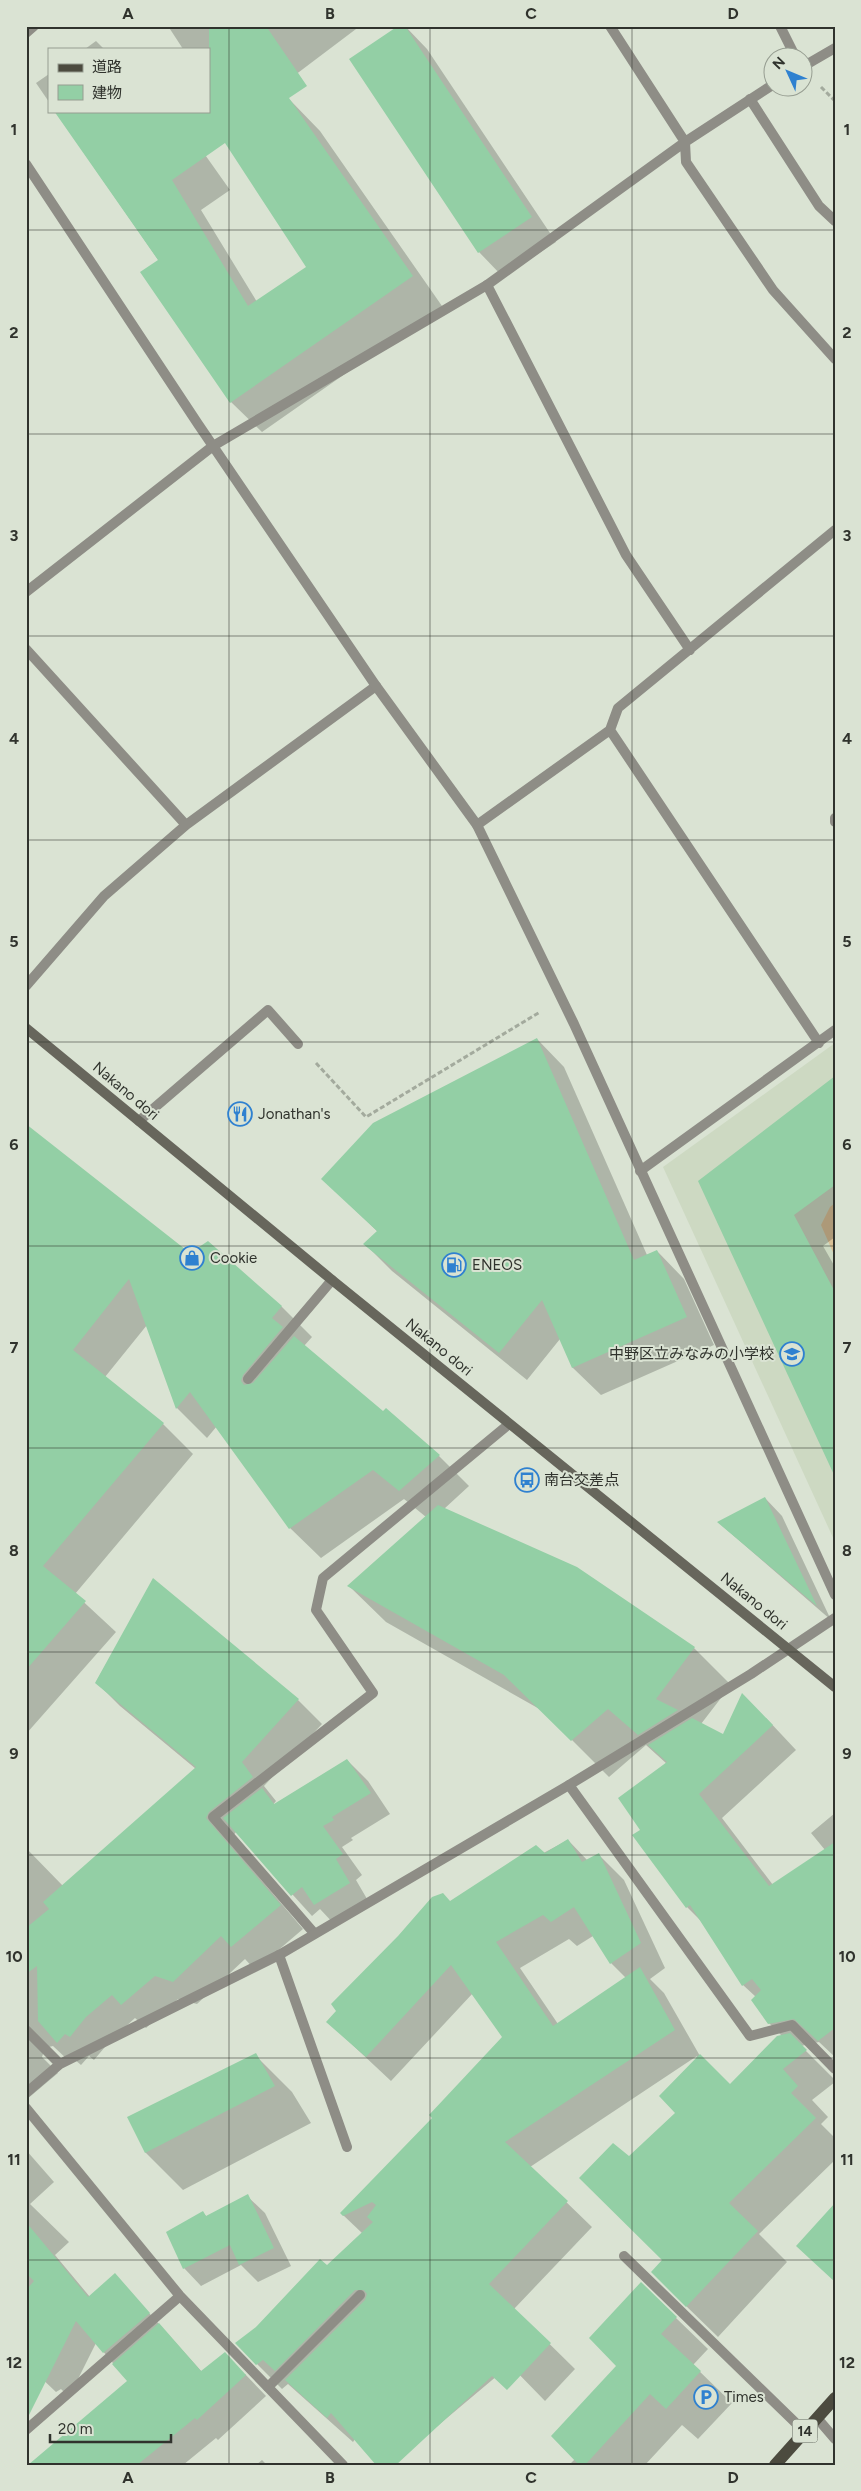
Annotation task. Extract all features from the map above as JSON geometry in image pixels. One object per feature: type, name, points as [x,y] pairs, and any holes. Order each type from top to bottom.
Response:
[{"type":"main road","name":"Nakano dori","points":[[26,1028],[332,1280],[835,1687]]},
{"type":"main road","name":"14","points":[[775,2465],[835,2398]]},
{"type":"street","points":[[26,33],[34,26]]},
{"type":"street","points":[[610,26],[685,142],[686,162],[773,290],[835,359]]},
{"type":"street","points":[[780,26],[791,48]]},
{"type":"street","points":[[814,60],[835,48]]},
{"type":"street","points":[[26,592],[213,446],[487,285],[685,142],[764,90]]},
{"type":"street","points":[[750,99],[819,206],[835,221]]},
{"type":"street","points":[[26,164],[213,446],[376,686],[477,825],[562,999],[835,1595]]},
{"type":"street","points":[[487,285],[626,555],[690,650]]},
{"type":"street","points":[[477,825],[610,730],[618,708],[835,530]]},
{"type":"street","points":[[26,649],[186,825]]},
{"type":"street","points":[[26,986],[104,896],[186,825],[376,686]]},
{"type":"street","points":[[610,730],[819,1043]]},
{"type":"street","points":[[835,818],[833,819],[835,822]]},
{"type":"street","points":[[139,1121],[268,1010],[298,1044]]},
{"type":"street","points":[[640,1171],[835,1030]]},
{"type":"street","points":[[248,1379],[332,1280]]},
{"type":"street","points":[[314,1933],[212,1817],[373,1693],[316,1610],[323,1578],[509,1424]]},
{"type":"street","points":[[26,2093],[60,2064],[279,1955],[569,1785],[751,1674],[835,1618]]},
{"type":"street","points":[[569,1785],[750,2036],[792,2025],[835,2069]]},
{"type":"street","points":[[279,1955],[347,2147]]},
{"type":"street","points":[[26,2030],[60,2064]]},
{"type":"street","points":[[26,2108],[180,2296],[344,2465]]},
{"type":"street","points":[[624,2256],[804,2432]]},
{"type":"street","points":[[268,2387],[360,2295]]},
{"type":"street","points":[[26,2430],[180,2296]]},
{"type":"street","points":[[817,2418],[835,2439]]},
{"type":"path","points":[[298,1044],[366,1117],[562,999]]},
{"type":"shaded area","name":"中野区立みなみの小学校","points":[[835,1043],[835,1542],[663,1167]]},
{"type":"shaded area","points":[[835,1203],[835,1257],[821,1225],[830,1207]]},
{"type":"building","points":[[209,26],[266,26],[307,86],[289,98],[413,276],[230,403],[140,272],[158,260],[55,112],[210,112]],"holes":[[[225,143],[306,267],[248,306],[172,180]]]},
{"type":"building","points":[[398,26],[405,26],[532,217],[478,253],[349,59]]},
{"type":"building","points":[[537,1038],[634,1260],[657,1250],[687,1317],[572,1368],[542,1300],[499,1353],[363,1244],[377,1231],[321,1179],[373,1123]]},
{"type":"building","points":[[835,1076],[835,1185],[794,1215],[835,1292],[835,1477],[698,1181]]},
{"type":"building","points":[[26,1124],[190,1253],[208,1241],[282,1306],[272,1318],[283,1327],[243,1375],[241,1381],[244,1385],[253,1383],[294,1336],[383,1411],[386,1408],[440,1455],[399,1491],[373,1470],[289,1529],[190,1392],[176,1409],[129,1279],[73,1350],[164,1423],[43,1566],[86,1601],[26,1670]]},
{"type":"building","points":[[765,1497],[817,1606],[717,1522]]},
{"type":"building","points":[[438,1505],[577,1567],[695,1647],[656,1699],[678,1710],[638,1735],[608,1709],[571,1741],[504,1675],[347,1586]]},
{"type":"building","points":[[153,1578],[299,1699],[242,1762],[253,1777],[209,1812],[206,1818],[281,1905],[231,1947],[221,1936],[173,1982],[155,1976],[121,2005],[112,1995],[86,2017],[70,2037],[65,2034],[57,2043],[38,2021],[37,1966],[26,1974],[26,1928],[49,1909],[43,1902],[196,1767],[95,1683]]},
{"type":"building","points":[[742,1693],[773,1725],[699,1794],[769,1886],[835,1842],[835,2028],[818,2041],[794,2019],[768,2024],[751,2000],[761,1990],[752,1979],[742,1986],[690,1905],[686,1908],[632,1835],[640,1830],[618,1798],[667,1762],[648,1745],[692,1718],[723,1734]]},
{"type":"building","points":[[347,1759],[371,1793],[332,1817],[334,1820],[323,1826],[343,1854],[336,1859],[350,1883],[314,1905],[302,1887],[291,1896],[223,1818],[262,1788],[274,1804]]},
{"type":"building","points":[[568,1839],[582,1862],[599,1853],[641,1943],[610,1964],[574,1907],[551,1922],[543,1915],[496,1942],[553,2026],[640,1967],[675,2030],[505,2142],[568,2201],[489,2284],[551,2343],[507,2390],[492,2376],[396,2465],[376,2465],[331,2413],[327,2418],[285,2380],[365,2300],[367,2294],[364,2290],[355,2290],[275,2371],[263,2360],[256,2365],[235,2343],[256,2327],[320,2259],[327,2265],[373,2222],[367,2217],[376,2205],[372,2202],[343,2216],[340,2213],[432,2118],[429,2115],[502,2037],[451,1965],[366,2057],[326,2022],[336,2011],[331,2004],[398,1936],[432,1897],[443,1893],[450,1901],[536,1845],[545,1853]]},
{"type":"building","points":[[790,2033],[807,2050],[783,2069],[798,2086],[791,2093],[816,2118],[729,2203],[758,2231],[686,2307],[651,2272],[662,2260],[579,2178],[613,2143],[629,2156],[675,2113],[659,2096],[700,2054],[730,2084],[777,2036]]},
{"type":"building","points":[[256,2053],[275,2086],[145,2153],[127,2117]]},
{"type":"building","points":[[248,2194],[274,2248],[239,2265],[230,2245],[183,2269],[166,2232],[203,2211],[206,2216]]},
{"type":"building","points":[[835,2203],[835,2282],[796,2246]]},
{"type":"building","points":[[26,2222],[88,2297],[115,2273],[150,2313],[103,2353],[76,2321],[26,2421],[26,2290],[34,2281],[26,2273]]},
{"type":"building","points":[[641,2282],[677,2317],[661,2334],[701,2371],[666,2409],[650,2394],[585,2465],[579,2465],[551,2436],[616,2366],[589,2338]]},
{"type":"building","points":[[159,2323],[201,2371],[225,2352],[246,2375],[197,2420],[195,2418],[137,2465],[28,2465],[127,2381],[112,2364]]},
{"type":"place","name":"Jonathan's","points":[[240,1114]]},
{"type":"place","name":"Cookie","points":[[192,1258]]},
{"type":"place","name":"ENEOS","points":[[454,1265]]},
{"type":"place","name":"中野区立みなみの小学校","points":[[792,1354]]},
{"type":"place","name":"南台交差点","points":[[527,1480]]},
{"type":"place","name":"Times","points":[[706,2397]]}]
